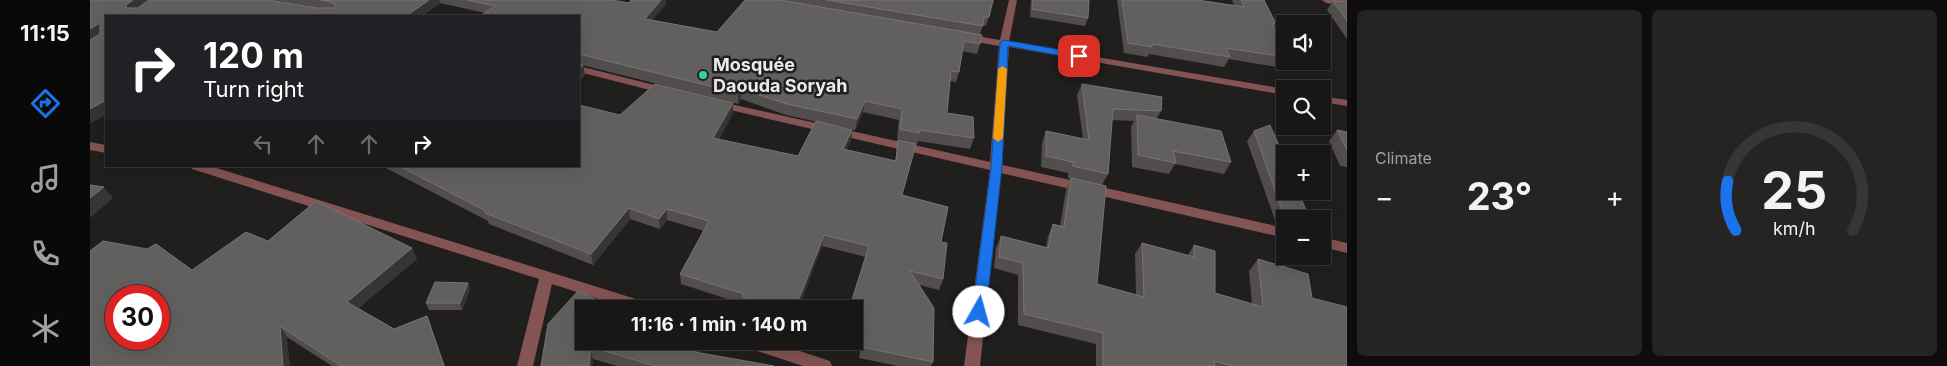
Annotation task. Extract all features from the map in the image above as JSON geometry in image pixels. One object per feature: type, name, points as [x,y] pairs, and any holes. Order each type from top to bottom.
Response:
[{"type":"street","points":[[972,366],[996,167],[1004,43],[1013,0]]},
{"type":"street","points":[[1326,0],[1347,3]]},
{"type":"street","points":[[955,35],[1276,90]]},
{"type":"street","points":[[580,68],[678,95]]},
{"type":"street","points":[[1331,100],[1347,103]]},
{"type":"street","points":[[707,102],[1276,232]]},
{"type":"street","points":[[90,146],[105,149]]},
{"type":"street","points":[[199,167],[623,300]]},
{"type":"street","points":[[1331,244],[1347,248]]},
{"type":"street","points":[[525,366],[547,275]]},
{"type":"street","points":[[775,350],[824,366]]},
{"type":"building","points":[[90,0],[133,0],[126,5],[126,8],[138,8],[149,0],[269,0],[317,8],[334,8],[336,6],[331,2],[321,0],[429,0],[407,15],[105,15],[105,101],[90,109],[90,40],[100,34],[100,23],[90,29]]},
{"type":"building","points":[[467,0],[612,0],[629,3],[631,0],[661,0],[645,19],[717,32],[745,0],[780,0],[982,35],[980,44],[964,41],[959,72],[951,71],[947,113],[973,117],[974,138],[920,130],[919,133],[900,129],[902,109],[865,101],[857,119],[787,104],[741,89],[738,93],[580,54],[580,15],[482,15],[495,6]]},
{"type":"building","points":[[827,0],[993,0],[989,17],[984,17],[983,26]]},
{"type":"building","points":[[1033,0],[1089,0],[1088,18],[1032,9]]},
{"type":"building","points":[[1122,0],[1197,0],[1244,7],[1241,0],[1264,0],[1276,24],[1272,23],[1276,31],[1276,56],[1226,48],[1230,57],[1152,44],[1152,47],[1128,43]]},
{"type":"building","points":[[1333,1],[1347,2],[1347,21]]},
{"type":"building","points":[[655,84],[733,103],[713,138],[798,156],[816,121],[852,130],[843,149],[896,161],[898,140],[916,144],[902,195],[948,207],[941,242],[947,243],[943,279],[910,271],[934,308],[933,362],[863,347],[863,300],[852,300],[869,246],[824,235],[799,300],[752,300],[743,297],[744,294],[680,274],[709,221],[667,209],[659,219],[629,208],[591,254],[485,213],[486,211],[401,167],[580,167],[580,105],[620,115]]},
{"type":"building","points":[[1082,84],[1162,97],[1161,111],[1113,109],[1108,174],[1073,166],[1073,162],[1046,156],[1046,131],[1089,140]]},
{"type":"building","points":[[1137,115],[1221,131],[1231,162],[1173,151],[1176,163],[1138,155]]},
{"type":"building","points":[[1270,125],[1279,145],[1276,145],[1276,193],[1254,131]]},
{"type":"building","points":[[1337,130],[1347,132],[1347,150]]},
{"type":"building","points":[[1071,178],[1106,186],[1097,284],[1144,297],[1142,243],[1194,257],[1194,245],[1215,251],[1215,293],[1263,307],[1258,259],[1308,274],[1312,298],[1347,307],[1347,366],[1233,366],[1214,361],[1215,366],[1103,366],[1103,333],[1024,314],[1023,263],[999,257],[1001,236],[1048,248],[1053,224],[1064,227]]},
{"type":"building","points":[[90,185],[104,187],[90,198]]},
{"type":"building","points":[[1278,200],[1302,200],[1306,210],[1282,210]]},
{"type":"building","points":[[316,201],[412,248],[347,302],[394,329],[427,316],[444,366],[341,366],[280,326],[283,366],[90,366],[90,251],[103,241],[147,249],[156,244],[192,270],[246,232],[268,241]]},
{"type":"building","points":[[435,282],[468,283],[460,303],[426,303]]},
{"type":"building","points":[[578,291],[597,300],[575,300],[575,350],[591,350],[589,366],[541,366],[548,324]]},
{"type":"building","points":[[601,350],[696,350],[695,352],[774,366],[655,366]]},
{"type":"slow traffic","points":[[998,138],[1002,69]]},
{"type":"place","name":"Mosquée Daouda Soryah","points":[[703,75]]},
{"type":"route","points":[[979,312],[996,167],[1004,43],[1079,56]]}]
